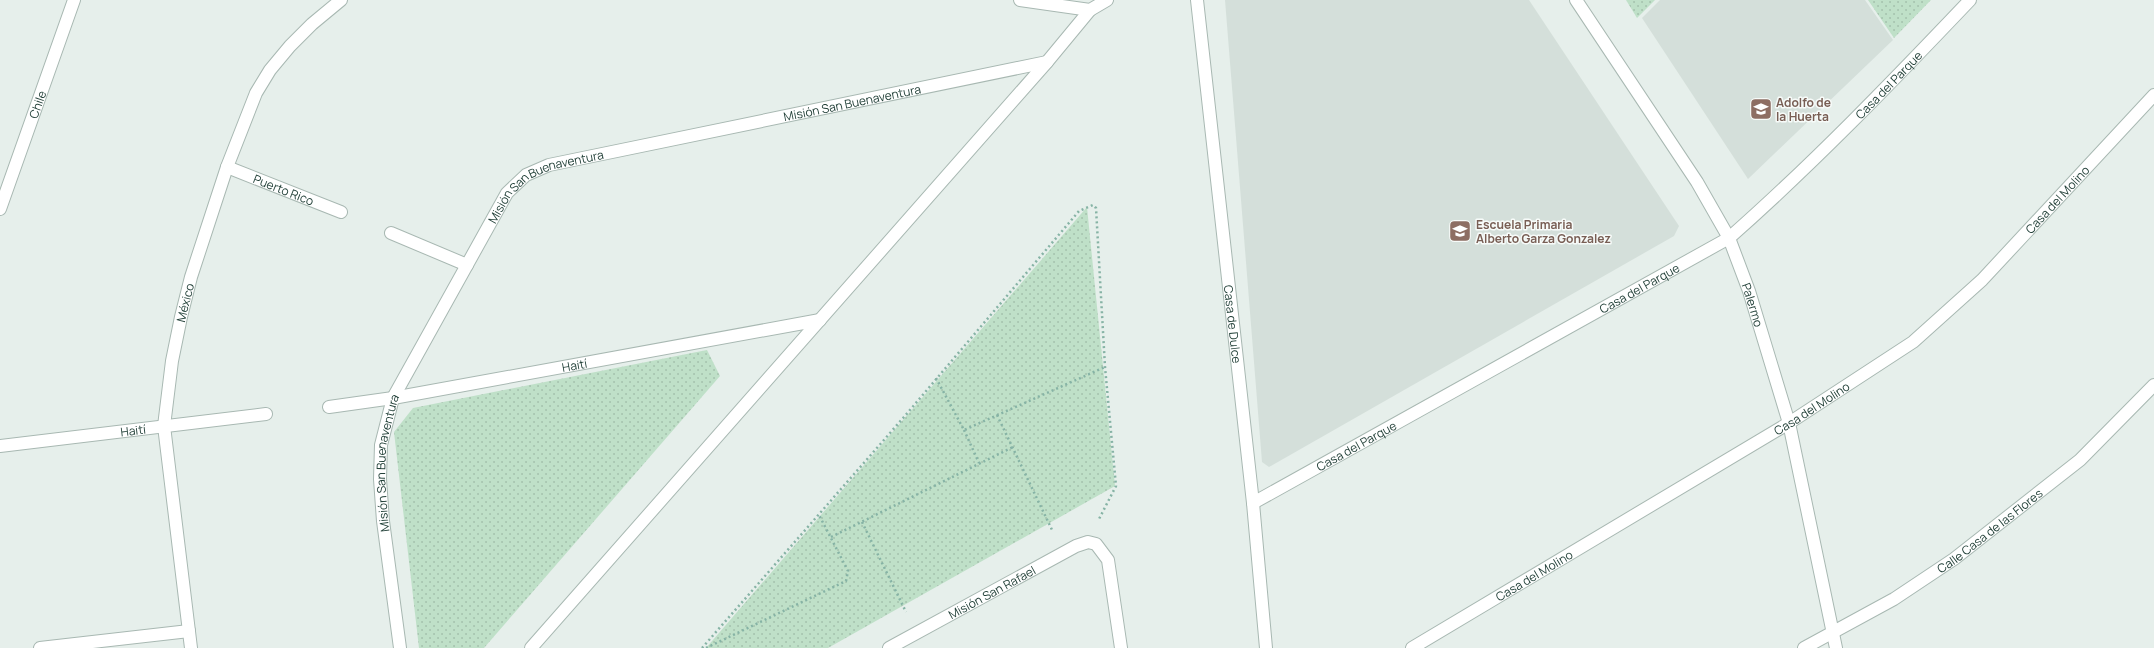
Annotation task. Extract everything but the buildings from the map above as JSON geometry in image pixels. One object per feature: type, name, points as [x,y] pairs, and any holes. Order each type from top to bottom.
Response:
[{"type":"street","name":"Chile","points":[[0,210],[74,0]]},
{"type":"street","name":"México","points":[[191,648],[164,426],[172,361],[182,310],[190,277],[227,167],[256,93],[270,70],[312,24],[341,0]]},
{"type":"street","points":[[1020,0],[1090,10]]},
{"type":"street","points":[[531,648],[1047,62],[1090,10],[1107,0]]},
{"type":"street","name":"Casa de Dulce","points":[[1197,0],[1253,503],[1266,648]]},
{"type":"street","name":"Palermo","points":[[1576,0],[1698,182],[1729,238],[1749,292],[1789,423],[1836,648]]},
{"type":"street","name":"Casa del Parque","points":[[1253,503],[1729,238],[1787,186],[1859,116],[1970,0]]},
{"type":"street","name":"Misión San Buenaventura","points":[[400,648],[383,521],[380,479],[381,446],[393,398],[507,193],[526,175],[549,165],[1047,62]]},
{"type":"street","name":"Casa del Molino","points":[[1412,648],[1789,423],[1913,342],[1982,280],[2154,95]]},
{"type":"street","name":"Puerto Rico","points":[[227,167],[340,212]]},
{"type":"street","points":[[391,233],[467,265]]},
{"type":"street","name":"Haití","points":[[329,407],[393,398],[820,320]]},
{"type":"street","name":"Calle Casa de las Flores","points":[[1804,648],[1832,631],[1894,599],[1960,554],[2080,460],[2154,385]]},
{"type":"street","name":"Haití","points":[[0,446],[266,414]]},
{"type":"street","points":[[1092,543],[1108,560],[1121,648]]},
{"type":"street","name":"Misión San Rafael","points":[[889,648],[1063,553],[1092,543]]},
{"type":"street","points":[[40,648],[189,631]]},
{"type":"path","points":[[702,648],[819,515],[1079,211],[1092,205],[1096,208],[1105,367],[1116,486],[1092,543]]},
{"type":"path","points":[[964,430],[1105,367]]},
{"type":"path","points":[[936,378],[964,430],[979,463]]},
{"type":"path","points":[[997,415],[1063,553]]},
{"type":"path","points":[[832,537],[1013,447]]},
{"type":"path","points":[[706,648],[846,581],[848,571],[832,537],[819,515]]},
{"type":"path","points":[[862,522],[916,633]]},
{"type":"shaded area","name":"Escuela Primaria Alberto Garza Gonzalez","points":[[1225,0],[1529,0],[1679,226],[1674,236],[1269,467],[1262,462]]},
{"type":"shaded area","name":"Adolfo de la Huerta","points":[[1660,0],[1865,0],[1893,40],[1748,179],[1642,18]]},
{"type":"green space","points":[[1626,0],[1655,0],[1637,18]]},
{"type":"green space","points":[[1868,0],[1931,0],[1894,38]]},
{"type":"green space","points":[[1087,207],[1115,486],[828,648],[706,648]]},
{"type":"green space","points":[[707,350],[720,376],[484,648],[419,648],[394,432],[413,408]]},
{"type":"place","name":"Adolfo de la Huerta","points":[[1761,109]]},
{"type":"place","name":"Escuela Primaria Alberto Garza Gonzalez","points":[[1460,231]]}]
